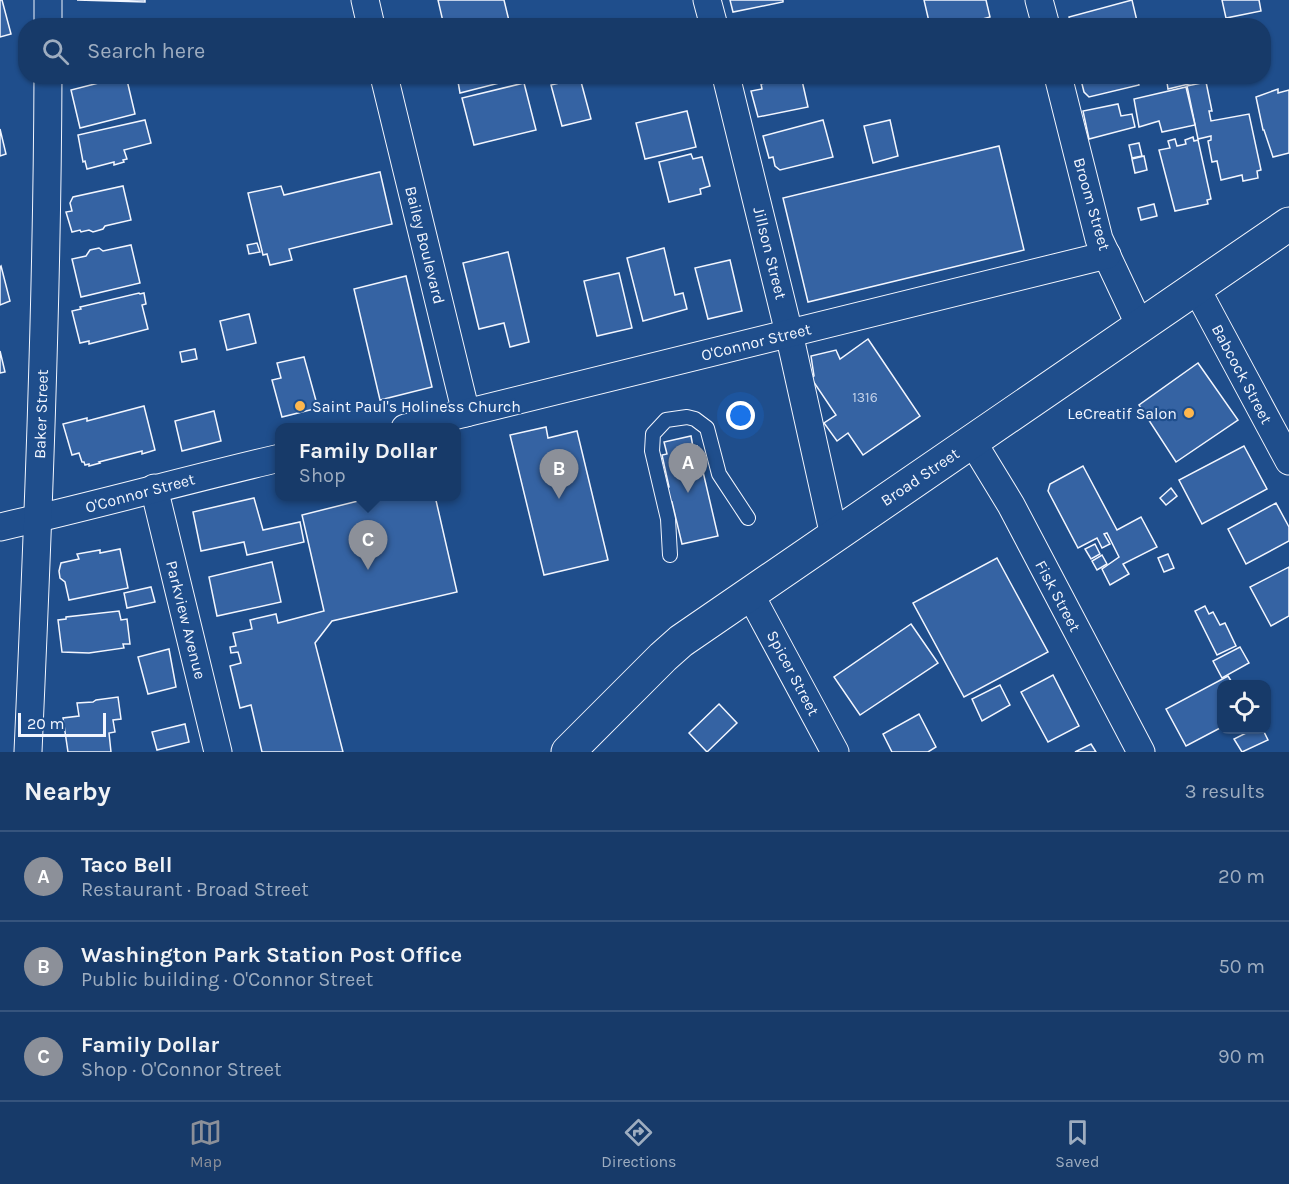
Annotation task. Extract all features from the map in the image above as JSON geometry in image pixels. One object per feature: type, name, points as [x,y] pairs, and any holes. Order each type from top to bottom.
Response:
[{"type":"main road","name":"Broad Street","points":[[568,752],[681,641],[1289,224]]},
{"type":"street","points":[[48,0],[48,18]]},
{"type":"street","points":[[365,0],[369,18]]},
{"type":"street","points":[[707,0],[712,18]]},
{"type":"street","points":[[1039,0],[1044,18]]},
{"type":"street","name":"Baker Street","points":[[28,752],[38,518],[48,84]]},
{"type":"street","name":"Bailey Boulevard","points":[[386,84],[466,413]]},
{"type":"street","name":"Jillson Street","points":[[728,84],[789,333],[834,536]]},
{"type":"street","name":"Broom Street","points":[[1060,84],[1099,239],[1140,326]]},
{"type":"street","name":"O'Connor Street","points":[[425,423],[1107,255]]},
{"type":"street","name":"Babcock Street","points":[[1196,288],[1289,461]]},
{"type":"street","name":"Fisk Street","points":[[972,441],[1011,505],[1141,752]]},
{"type":"street","name":"O'Connor Street","points":[[0,527],[275,459]]},
{"type":"street","name":"Parkview Avenue","points":[[154,488],[218,752]]},
{"type":"street","name":"Spicer Street","points":[[750,594],[835,752]]},
{"type":"lane","points":[[670,555],[668,519],[652,451],[653,434],[666,420],[687,417],[695,419],[707,428],[719,474],[748,518]]},
{"type":"building","points":[[0,0],[2,0],[11,34],[0,37]]},
{"type":"building","points":[[77,0],[145,0],[145,2]]},
{"type":"building","points":[[438,0],[504,0],[508,18],[442,18]]},
{"type":"building","points":[[730,0],[783,0],[783,2],[733,12]]},
{"type":"building","points":[[924,0],[986,0],[990,17],[986,18],[928,18]]},
{"type":"building","points":[[1132,0],[1136,18],[1069,18]]},
{"type":"building","points":[[1222,0],[1259,0],[1261,11],[1226,18]]},
{"type":"building","points":[[95,84],[128,84],[135,114],[80,128],[71,90]]},
{"type":"building","points":[[458,84],[495,84],[460,93]]},
{"type":"building","points":[[524,84],[536,130],[474,145],[462,98]]},
{"type":"building","points":[[582,84],[591,119],[562,126],[551,85]]},
{"type":"building","points":[[761,84],[803,84],[808,107],[758,117],[751,91],[762,89]]},
{"type":"building","points":[[1082,84],[1139,85],[1089,97],[1084,92]]},
{"type":"building","points":[[1167,84],[1189,84],[1168,89]]},
{"type":"building","points":[[1206,84],[1212,111],[1209,111],[1211,121],[1249,114],[1261,170],[1257,171],[1258,178],[1243,181],[1242,175],[1221,180],[1217,161],[1212,162],[1208,141],[1211,140],[1211,136],[1198,139],[1187,86]]},
{"type":"building","points":[[1186,87],[1195,125],[1162,132],[1159,121],[1139,127],[1134,99]]},
{"type":"building","points":[[1278,89],[1278,93],[1289,90],[1289,153],[1273,157],[1263,130],[1256,97]]},
{"type":"building","points":[[1118,104],[1121,116],[1132,114],[1135,127],[1089,139],[1083,111]]},
{"type":"building","points":[[687,111],[696,147],[645,159],[636,123]]},
{"type":"building","points":[[145,120],[151,143],[124,150],[127,159],[123,160],[124,162],[114,165],[114,162],[87,169],[85,161],[83,162],[78,135]]},
{"type":"building","points":[[823,120],[833,157],[780,170],[775,166],[773,157],[769,158],[763,136]]},
{"type":"building","points":[[890,120],[898,156],[873,163],[864,126]]},
{"type":"building","points":[[0,129],[6,154],[0,156]]},
{"type":"building","points":[[1193,137],[1194,141],[1198,140],[1211,199],[1207,200],[1208,204],[1175,211],[1159,150],[1170,148],[1168,141],[1175,139],[1177,146],[1186,144],[1185,140]]},
{"type":"building","points":[[1139,143],[1142,156],[1132,158],[1129,145]]},
{"type":"building","points":[[999,146],[1024,250],[808,302],[783,198]]},
{"type":"building","points":[[691,154],[693,159],[702,157],[710,186],[700,189],[701,194],[669,202],[659,162]]},
{"type":"building","points":[[1144,156],[1147,170],[1135,173],[1132,159]]},
{"type":"building","points":[[380,172],[392,224],[289,249],[292,260],[270,265],[267,254],[263,255],[248,193],[281,186],[284,195]]},
{"type":"building","points":[[123,186],[131,220],[105,226],[93,232],[89,230],[81,232],[80,230],[72,232],[66,212],[72,211],[70,203],[73,197]]},
{"type":"building","points":[[1154,204],[1157,216],[1141,220],[1138,208]]},
{"type":"building","points":[[257,243],[260,252],[249,254],[247,245]]},
{"type":"building","points":[[131,245],[140,283],[81,297],[72,259],[86,256],[90,250],[99,248],[103,251]]},
{"type":"building","points":[[664,248],[675,295],[683,293],[687,309],[643,321],[627,258]]},
{"type":"building","points":[[508,252],[529,342],[510,347],[504,323],[479,329],[463,263]]},
{"type":"building","points":[[730,260],[742,311],[708,319],[695,268]]},
{"type":"building","points":[[0,267],[10,301],[0,305]]},
{"type":"building","points":[[619,273],[632,328],[597,336],[584,281]]},
{"type":"building","points":[[406,276],[432,387],[380,400],[354,289]]},
{"type":"building","points":[[144,293],[146,304],[142,305],[148,329],[89,344],[89,341],[80,343],[72,311]]},
{"type":"building","points":[[249,314],[256,343],[227,350],[220,321]]},
{"type":"building","points":[[868,339],[920,416],[863,455],[848,433],[837,441],[824,423],[836,415],[811,378],[814,376],[811,356],[836,350],[840,359]]},
{"type":"building","points":[[195,349],[197,359],[182,362],[180,352]]},
{"type":"building","points":[[0,351],[5,372],[0,373]]},
{"type":"building","points":[[304,357],[318,408],[282,417],[272,380],[281,378],[277,363]]},
{"type":"building","points":[[1198,363],[1238,420],[1176,462],[1139,405]]},
{"type":"building","points":[[144,406],[155,450],[142,454],[142,451],[89,466],[82,462],[79,453],[72,455],[63,424],[87,418],[87,421]]},
{"type":"building","points":[[214,411],[221,441],[182,451],[175,421]]},
{"type":"building","points":[[546,427],[548,438],[577,431],[608,560],[544,575],[510,435]]},
{"type":"building","points":[[691,436],[693,447],[697,446],[718,536],[682,544],[672,502],[666,504],[663,488],[669,487],[662,455],[667,454],[664,442]]},
{"type":"building","points":[[1244,446],[1267,489],[1202,524],[1179,480]]},
{"type":"building","points":[[1083,466],[1117,530],[1141,517],[1157,547],[1123,564],[1129,574],[1110,585],[1102,569],[1119,557],[1107,533],[1104,534],[1110,544],[1102,548],[1097,538],[1078,548],[1048,491],[1050,484]]},
{"type":"building","points":[[1171,488],[1177,496],[1166,505],[1160,498]]},
{"type":"building","points":[[254,498],[263,530],[300,522],[304,542],[247,555],[244,542],[201,551],[193,512]]},
{"type":"building","points":[[358,501],[436,501],[457,592],[332,621],[315,643],[343,752],[262,752],[251,705],[240,708],[230,666],[241,663],[238,652],[231,653],[230,647],[236,646],[233,633],[252,629],[250,620],[276,614],[278,623],[324,611],[302,515]]},
{"type":"building","points":[[1276,503],[1289,527],[1289,541],[1246,564],[1228,529]]},
{"type":"building","points":[[1095,544],[1100,554],[1091,559],[1085,549]]},
{"type":"building","points":[[120,549],[128,588],[69,600],[65,582],[60,578],[61,563],[79,559],[77,554]]},
{"type":"building","points":[[1168,554],[1174,568],[1164,572],[1158,558]]},
{"type":"building","points":[[1102,555],[1107,564],[1097,570],[1092,561]]},
{"type":"building","points":[[997,558],[1048,652],[964,697],[913,603]]},
{"type":"building","points":[[272,562],[281,602],[217,616],[209,577]]},
{"type":"building","points":[[1289,567],[1289,616],[1271,626],[1250,587]]},
{"type":"building","points":[[151,587],[155,602],[127,608],[124,593]]},
{"type":"building","points":[[1205,606],[1209,614],[1213,612],[1220,625],[1225,623],[1236,646],[1217,655],[1195,611]]},
{"type":"building","points":[[119,611],[121,620],[127,619],[130,644],[123,644],[124,648],[89,653],[62,652],[58,620],[66,619],[66,617]]},
{"type":"building","points":[[911,624],[938,663],[860,715],[834,677]]},
{"type":"building","points":[[1240,647],[1249,663],[1222,678],[1213,661]]},
{"type":"building","points":[[169,649],[176,687],[148,694],[138,657]]},
{"type":"building","points":[[1053,675],[1079,726],[1048,742],[1021,692]]},
{"type":"building","points":[[1217,682],[1217,730],[1186,746],[1166,709]]},
{"type":"building","points":[[1000,685],[1010,705],[982,721],[972,699]]},
{"type":"building","points":[[118,697],[121,719],[113,720],[115,732],[109,733],[111,752],[68,752],[63,718],[79,716],[77,703]]},
{"type":"building","points":[[719,704],[737,723],[707,752],[689,733]]},
{"type":"building","points":[[919,714],[936,747],[928,752],[892,752],[883,734]]},
{"type":"building","points":[[185,724],[189,742],[157,750],[152,732]]},
{"type":"building","points":[[1244,734],[1265,734],[1268,740],[1242,752],[1234,739]]},
{"type":"building","points":[[1091,744],[1096,752],[1075,752]]},
{"type":"place","name":"Saint Paul's Holiness Church","points":[[300,406]]},
{"type":"place","name":"LeCreatif Salon","points":[[1189,413]]},
{"type":"place","name":"Taco Bell","points":[[688,493]]},
{"type":"place","name":"Washington Park Station Post Office","points":[[559,499]]},
{"type":"place","name":"Family Dollar","points":[[368,570]]}]
